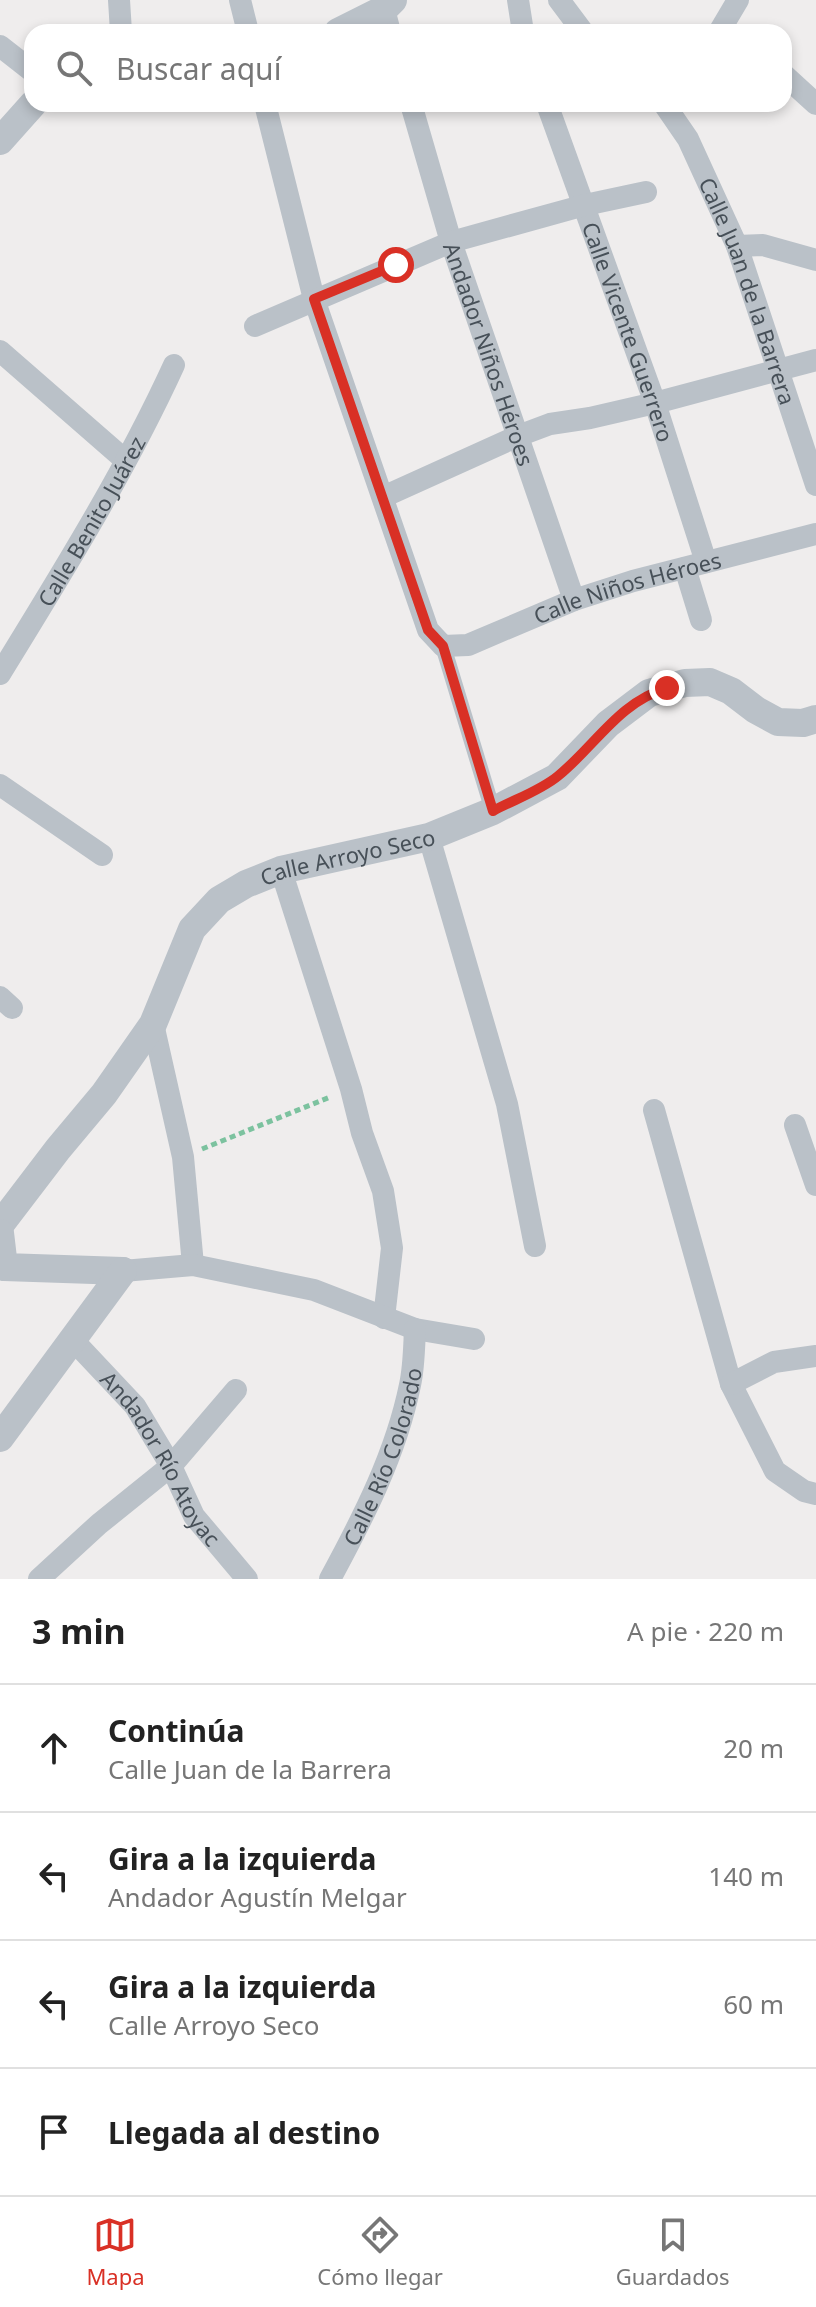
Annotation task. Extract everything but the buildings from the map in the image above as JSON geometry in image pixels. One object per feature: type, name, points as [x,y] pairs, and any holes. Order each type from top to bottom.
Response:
[{"type":"street","points":[[119,0],[120,24]]},
{"type":"street","points":[[240,0],[246,24]]},
{"type":"street","points":[[518,0],[522,24]]},
{"type":"street","points":[[559,0],[577,24]]},
{"type":"street","points":[[727,24],[738,0]]},
{"type":"street","points":[[361,24],[389,14]]},
{"type":"street","points":[[0,46],[24,65]]},
{"type":"street","points":[[792,82],[816,104]]},
{"type":"street","points":[[0,141],[26,112]]},
{"type":"street","points":[[267,112],[314,299],[428,630],[443,646],[493,811]]},
{"type":"street","name":"Andador Niños Héroes","points":[[413,112],[451,242],[574,600]]},
{"type":"street","name":"Calle Vicente Guerrero","points":[[550,112],[655,403],[695,565],[701,620]]},
{"type":"street","name":"Calle Juan de la Barrera","points":[[669,112],[688,139],[737,246],[816,485]]},
{"type":"street","points":[[255,326],[451,242],[585,205],[646,192]]},
{"type":"street","points":[[737,246],[763,245],[816,260]]},
{"type":"street","points":[[0,351],[125,460]]},
{"type":"street","points":[[383,497],[550,424],[655,403],[816,360]]},
{"type":"street","name":"Calle Benito Juárez","points":[[0,674],[148,422],[174,365]]},
{"type":"street","name":"Calle Niños Héroes","points":[[443,646],[468,645],[574,600],[633,581],[815,539]]},
{"type":"street","name":"Calle Arroyo Seco","points":[[0,1225],[104,1094],[153,1024],[192,929],[219,900],[246,884],[281,870],[429,837],[493,811],[557,777],[608,724],[649,693],[685,683],[710,682],[731,691],[778,722],[803,723],[816,719]]},
{"type":"street","points":[[0,785],[102,855]]},
{"type":"street","points":[[429,837],[507,1104],[535,1246]]},
{"type":"street","points":[[281,870],[351,1089],[362,1133],[383,1191],[392,1248],[384,1318]]},
{"type":"street","points":[[153,1024],[183,1157],[193,1265]]},
{"type":"street","points":[[654,1110],[731,1384],[775,1471],[804,1491],[816,1494]]},
{"type":"street","points":[[795,1125],[816,1185]]},
{"type":"street","points":[[0,1233],[2,1269],[123,1271],[193,1265],[314,1290],[415,1329],[474,1339]]},
{"type":"street","points":[[0,1438],[123,1271]]},
{"type":"street","name":"Calle Río Colorado","points":[[330,1579],[370,1505],[403,1411],[410,1383],[415,1329]]},
{"type":"street","name":"Andador Río Atoyac","points":[[72,1339],[135,1406],[171,1466],[194,1516],[247,1579]]},
{"type":"street","points":[[731,1384],[774,1362],[816,1356]]},
{"type":"street","points":[[39,1579],[99,1524],[171,1466],[236,1390]]},
{"type":"path","points":[[183,1157],[351,1089]]},
{"type":"route","points":[[396,265],[314,299],[428,630],[443,646],[493,811],[557,777],[608,724],[649,693],[667,688]]}]
